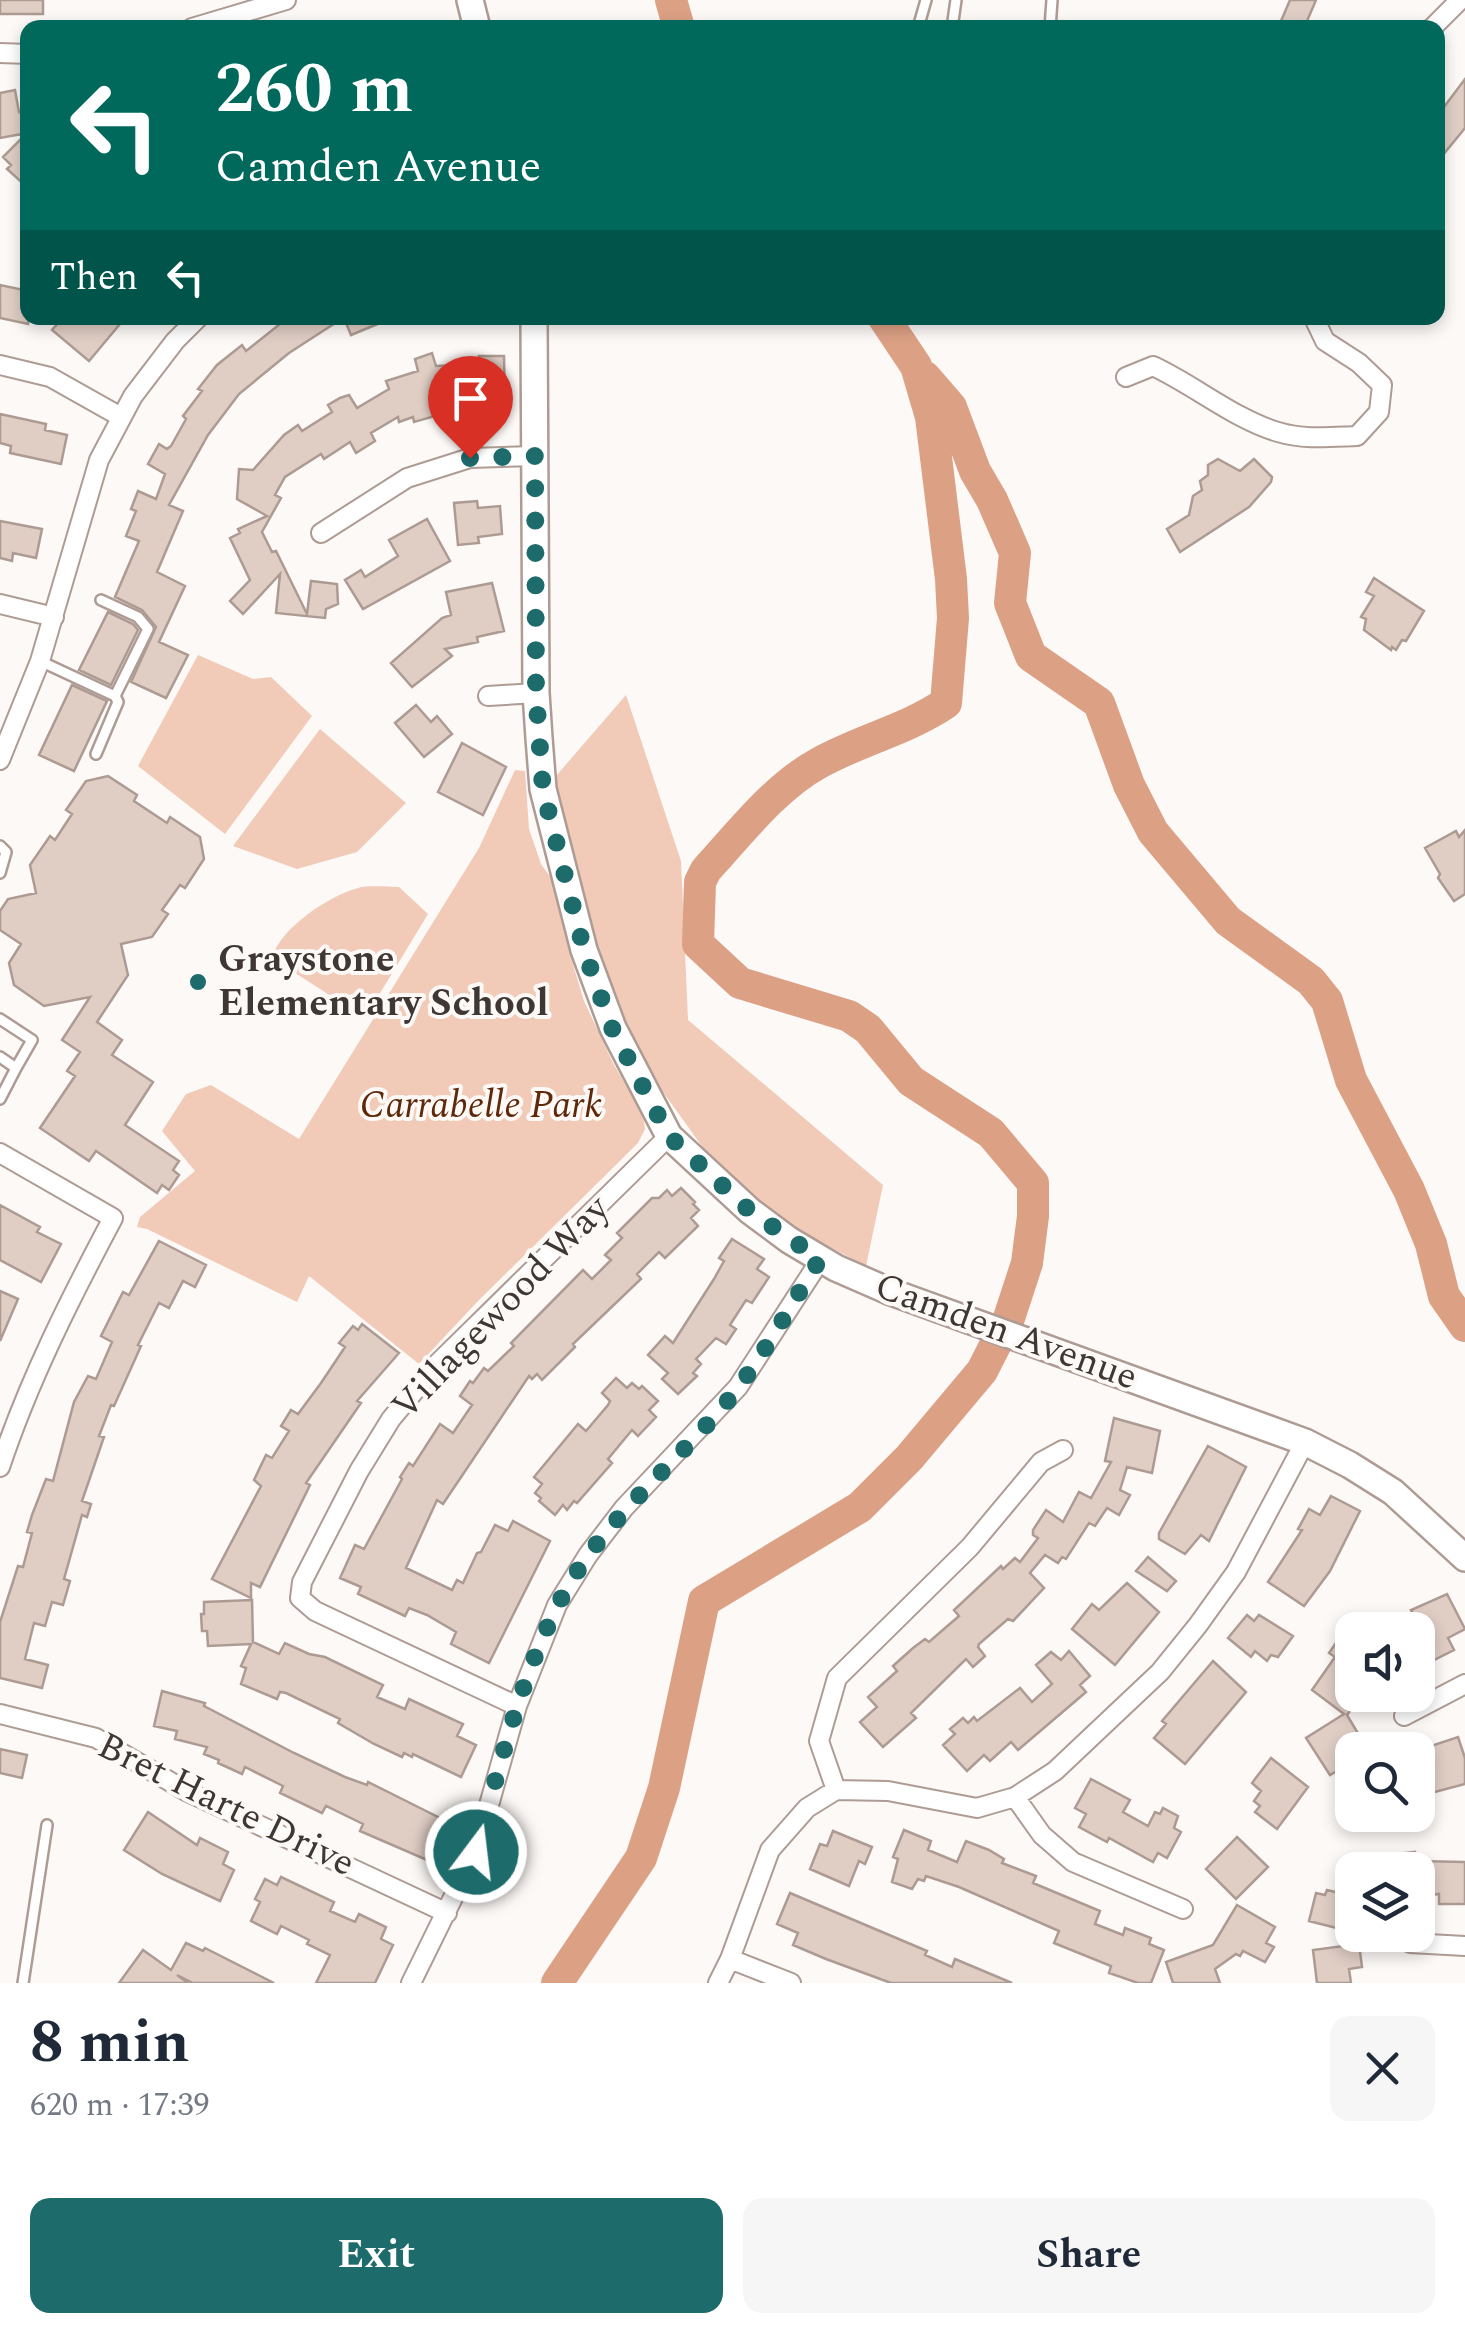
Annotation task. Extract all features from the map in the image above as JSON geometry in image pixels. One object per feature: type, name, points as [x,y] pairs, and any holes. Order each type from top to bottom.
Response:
[{"type":"street","points":[[219,20],[286,0]]},
{"type":"street","points":[[1440,20],[1460,0]]},
{"type":"street","points":[[0,760],[40,661],[90,483],[121,417],[175,341],[191,325]]},
{"type":"street","name":"Camden Avenue","points":[[534,325],[536,693],[543,790],[584,950],[612,1028],[669,1136],[750,1211],[820,1259],[891,1292],[1305,1442],[1394,1492],[1465,1558]]},
{"type":"street","points":[[1126,377],[1152,366],[1277,432],[1312,438],[1356,436],[1379,412],[1382,385],[1359,363],[1325,340],[1318,325]]},
{"type":"street","points":[[0,366],[50,376],[121,417]]},
{"type":"street","points":[[322,533],[407,478],[470,458],[535,456]]},
{"type":"street","points":[[0,604],[54,617]]},
{"type":"street","points":[[488,696],[536,693]]},
{"type":"street","name":"Villagewood Way","points":[[517,1706],[315,1611],[300,1598],[302,1582],[359,1471],[391,1419],[438,1364],[669,1136]]},
{"type":"street","points":[[0,1154],[113,1218],[42,1358],[0,1467]]},
{"type":"street","points":[[410,1983],[476,1852],[517,1706],[558,1605],[588,1555],[624,1508],[738,1388],[820,1259]]},
{"type":"street","points":[[718,1983],[770,1850],[807,1808],[836,1790],[888,1792],[977,1808],[1015,1797],[1055,1771],[1160,1672],[1236,1572],[1305,1442]]},
{"type":"street","points":[[836,1790],[820,1740],[837,1678],[970,1547],[1041,1462],[1064,1450]]},
{"type":"street","points":[[1404,1716],[1465,1684]]},
{"type":"street","name":"Bret Harte Drive","points":[[0,1714],[96,1738],[186,1791],[446,1913]]},
{"type":"street","points":[[1015,1797],[1042,1835],[1073,1862],[1183,1910]]},
{"type":"street","points":[[1435,1944],[1465,1946]]},
{"type":"street","points":[[730,1959],[791,1983]]},
{"type":"lane","points":[[100,600],[138,617],[148,629],[115,696]]},
{"type":"lane","points":[[40,661],[115,696],[118,702],[96,754]]},
{"type":"lane","points":[[0,846],[6,852],[0,873]]},
{"type":"lane","points":[[0,1019],[32,1040],[0,1099]]},
{"type":"lane","points":[[0,1058],[16,1068]]},
{"type":"lane","points":[[24,1983],[48,1826]]},
{"type":"green space","points":[[198,655],[253,679],[271,677],[312,716],[225,834],[138,766]]},
{"type":"green space","points":[[626,695],[681,861],[688,1020],[883,1185],[866,1266],[784,1223],[706,1152],[646,1068],[591,945],[550,783]]},
{"type":"green space","points":[[320,729],[406,803],[357,852],[297,869],[233,846]]},
{"type":"green space","name":"Carrabelle Park","points":[[515,770],[525,771],[529,829],[541,864],[556,885],[584,1001],[643,1115],[645,1129],[638,1143],[419,1364],[309,1276],[297,1302],[137,1227],[140,1217],[195,1171],[162,1131],[186,1094],[211,1085],[299,1139],[479,848]]},
{"type":"green space","points":[[363,887],[399,887],[428,914],[365,1018],[272,958],[295,925],[333,898]]},
{"type":"building","points":[[0,0],[43,0],[43,14],[0,14]]},
{"type":"building","points":[[1290,0],[1316,0],[1307,20],[1281,20]]},
{"type":"building","points":[[1465,79],[1465,128],[1445,152],[1445,106]]},
{"type":"building","points":[[15,90],[20,134],[0,138],[0,93]]},
{"type":"building","points":[[20,140],[20,181],[7,169],[11,165],[3,157]]},
{"type":"building","points":[[0,285],[20,289],[20,322],[0,318]]},
{"type":"building","points":[[57,325],[119,325],[89,361],[52,330]]},
{"type":"building","points":[[279,325],[332,325],[289,353],[239,394],[208,435],[169,505],[183,511],[157,572],[185,586],[159,642],[188,655],[166,698],[131,682],[156,627],[142,610],[115,597],[139,541],[126,536],[136,511],[131,509],[138,491],[156,499],[165,474],[148,464],[159,444],[167,449],[171,446],[186,419],[183,416],[202,391],[198,389],[217,365],[242,345],[246,351]]},
{"type":"building","points":[[347,325],[375,325],[351,335]]},
{"type":"building","points":[[432,353],[436,366],[480,364],[479,356],[504,356],[505,409],[449,412],[414,422],[413,417],[399,422],[398,417],[371,433],[375,441],[356,453],[350,442],[324,459],[321,454],[285,477],[275,495],[281,498],[262,532],[272,552],[276,551],[307,614],[311,581],[337,584],[338,604],[326,609],[325,618],[276,613],[280,574],[243,614],[230,601],[250,580],[230,538],[240,533],[238,529],[267,516],[237,499],[239,469],[253,470],[284,435],[298,425],[302,431],[332,412],[328,405],[349,395],[357,408],[389,389],[386,381],[418,371],[415,359]]},
{"type":"building","points":[[0,414],[46,424],[45,430],[67,435],[61,464],[10,453],[11,446],[0,443]]},
{"type":"building","points":[[1218,459],[1240,471],[1254,459],[1272,477],[1271,482],[1249,507],[1180,552],[1167,529],[1189,515],[1193,496],[1202,490],[1200,481],[1208,475],[1208,465]]},
{"type":"building","points":[[477,501],[478,508],[500,506],[502,534],[478,537],[479,543],[458,545],[454,503]]},
{"type":"building","points":[[427,519],[450,561],[363,609],[345,580],[361,570],[365,577],[398,556],[389,540]]},
{"type":"building","points":[[0,521],[42,529],[36,558],[13,553],[12,561],[0,558]]},
{"type":"building","points":[[1374,578],[1424,611],[1396,650],[1364,630],[1366,619],[1361,617],[1374,596],[1366,592]]},
{"type":"building","points":[[492,583],[504,631],[445,649],[452,656],[412,687],[391,663],[442,618],[451,615],[446,592]]},
{"type":"building","points":[[108,612],[138,630],[111,685],[79,670]]},
{"type":"building","points":[[72,685],[107,701],[74,771],[39,755]]},
{"type":"building","points":[[416,705],[431,722],[437,716],[452,734],[424,757],[395,723]]},
{"type":"building","points":[[462,743],[506,767],[483,815],[438,792]]},
{"type":"building","points":[[108,776],[137,795],[134,801],[167,823],[170,817],[200,837],[204,859],[185,888],[180,885],[162,910],[168,914],[152,937],[121,944],[128,975],[97,1022],[122,1040],[112,1055],[153,1082],[125,1125],[179,1161],[173,1170],[179,1175],[169,1190],[162,1185],[157,1193],[96,1151],[89,1161],[40,1128],[75,1076],[67,1071],[80,1052],[62,1040],[90,997],[44,1006],[14,985],[9,963],[21,944],[0,930],[0,911],[8,899],[36,893],[30,865],[50,836],[55,840],[72,814],[66,810],[86,781]]},
{"type":"building","points":[[1465,830],[1465,894],[1454,901],[1425,848],[1456,831],[1459,837]]},
{"type":"building","points":[[681,1188],[699,1210],[691,1218],[698,1226],[665,1258],[659,1252],[637,1274],[641,1279],[573,1344],[575,1347],[542,1380],[537,1374],[532,1379],[529,1376],[443,1504],[437,1500],[406,1568],[452,1590],[457,1580],[463,1583],[495,1525],[508,1531],[513,1521],[550,1541],[489,1663],[451,1644],[456,1632],[427,1615],[409,1608],[405,1616],[358,1594],[361,1587],[340,1578],[355,1545],[364,1549],[400,1477],[409,1463],[413,1466],[440,1424],[453,1433],[472,1405],[460,1396],[470,1381],[473,1383],[484,1368],[488,1371],[514,1346],[511,1343],[583,1270],[592,1279],[611,1260],[605,1255],[622,1238],[617,1233],[652,1198],[659,1198],[667,1190],[672,1196]]},
{"type":"building","points":[[0,1205],[40,1227],[37,1232],[61,1244],[41,1282],[0,1260]]},
{"type":"building","points":[[732,1239],[764,1259],[757,1269],[769,1277],[752,1303],[746,1300],[730,1325],[736,1329],[726,1344],[716,1338],[696,1359],[701,1364],[693,1373],[697,1376],[678,1394],[662,1379],[668,1373],[648,1355],[665,1336],[673,1343],[714,1279],[724,1261],[719,1258]]},
{"type":"building","points":[[159,1241],[206,1265],[195,1287],[183,1281],[169,1308],[159,1303],[114,1406],[111,1405],[82,1501],[91,1504],[87,1517],[82,1515],[64,1579],[70,1581],[63,1605],[52,1602],[45,1626],[34,1623],[25,1659],[48,1665],[42,1688],[0,1678],[0,1622],[18,1566],[23,1567],[32,1533],[27,1532],[32,1515],[46,1479],[53,1481],[74,1402],[88,1376],[96,1379],[112,1342],[101,1336],[123,1292],[129,1295]]},
{"type":"building","points":[[0,1291],[18,1299],[0,1341]]},
{"type":"building","points":[[362,1324],[399,1353],[357,1401],[361,1403],[306,1483],[310,1485],[260,1587],[251,1583],[251,1598],[212,1579],[261,1486],[254,1480],[266,1455],[272,1458],[289,1431],[281,1426],[291,1410],[298,1414],[321,1383],[345,1347],[339,1343],[353,1326],[358,1330]]},
{"type":"building","points":[[616,1378],[627,1388],[632,1383],[639,1389],[642,1386],[658,1401],[649,1410],[656,1417],[638,1436],[632,1430],[608,1459],[612,1463],[577,1503],[574,1501],[567,1510],[563,1505],[555,1515],[539,1501],[541,1498],[535,1493],[542,1484],[534,1477],[578,1424],[586,1431],[608,1405],[610,1401],[602,1393]]},
{"type":"building","points":[[1114,1418],[1160,1431],[1152,1473],[1127,1467],[1120,1490],[1130,1495],[1119,1515],[1107,1508],[1095,1526],[1089,1523],[1066,1559],[1062,1557],[1058,1563],[1045,1555],[1030,1573],[1044,1588],[1013,1621],[1008,1619],[979,1644],[985,1656],[973,1667],[966,1659],[911,1713],[916,1718],[883,1747],[860,1722],[877,1707],[868,1697],[897,1671],[893,1666],[913,1648],[925,1639],[929,1642],[959,1616],[954,1610],[1001,1566],[1003,1569],[1015,1558],[1020,1562],[1038,1538],[1033,1530],[1046,1510],[1063,1522],[1079,1492],[1091,1498],[1111,1462],[1105,1461]]},
{"type":"building","points":[[1208,1446],[1246,1467],[1209,1541],[1201,1535],[1185,1554],[1159,1539],[1159,1533]]},
{"type":"building","points":[[1331,1496],[1360,1511],[1330,1571],[1304,1606],[1268,1582],[1302,1530],[1298,1529],[1309,1509],[1320,1515]]},
{"type":"building","points":[[1148,1557],[1176,1581],[1167,1591],[1136,1571]]},
{"type":"building","points":[[1127,1583],[1159,1612],[1115,1665],[1072,1629],[1092,1604],[1099,1610]]},
{"type":"building","points":[[1447,1594],[1465,1629],[1448,1638],[1454,1650],[1435,1660],[1435,1612],[1411,1610]]},
{"type":"building","points":[[252,1600],[253,1642],[279,1654],[285,1643],[325,1657],[383,1685],[377,1697],[405,1709],[409,1699],[463,1724],[457,1736],[476,1745],[461,1777],[413,1754],[412,1757],[404,1753],[402,1757],[374,1744],[338,1723],[340,1719],[286,1693],[280,1692],[277,1699],[241,1684],[246,1668],[241,1666],[251,1644],[208,1646],[201,1614],[204,1602]]},
{"type":"building","points":[[1247,1615],[1254,1621],[1259,1615],[1293,1636],[1278,1657],[1271,1655],[1267,1661],[1255,1651],[1251,1657],[1228,1638]]},
{"type":"building","points":[[1069,1651],[1090,1676],[1080,1685],[1086,1692],[1018,1750],[1011,1742],[990,1761],[984,1755],[967,1771],[943,1745],[955,1734],[950,1729],[963,1718],[968,1723],[974,1717],[977,1721],[1020,1688],[1032,1702],[1052,1684],[1036,1665],[1051,1652],[1061,1660]]},
{"type":"building","points":[[1335,1657],[1335,1707],[1312,1690]]},
{"type":"building","points":[[1213,1661],[1246,1692],[1185,1764],[1154,1738],[1166,1724],[1162,1721]]},
{"type":"building","points":[[162,1691],[205,1703],[204,1706],[294,1753],[345,1777],[367,1785],[368,1782],[452,1824],[434,1863],[360,1831],[363,1824],[326,1806],[322,1813],[280,1793],[283,1786],[245,1767],[242,1774],[218,1763],[219,1760],[204,1754],[207,1747],[175,1739],[177,1731],[154,1726]]},
{"type":"building","points":[[1341,1712],[1349,1712],[1347,1715],[1357,1732],[1335,1732],[1335,1772],[1330,1775],[1306,1738],[1344,1714]]},
{"type":"building","points":[[1458,1737],[1465,1758],[1465,1784],[1435,1792],[1435,1745]]},
{"type":"building","points":[[0,1749],[27,1755],[22,1778],[0,1773]]},
{"type":"building","points":[[1271,1758],[1308,1787],[1277,1829],[1255,1812],[1260,1806],[1254,1801],[1261,1791],[1252,1783]]},
{"type":"building","points":[[1091,1779],[1130,1800],[1123,1812],[1148,1826],[1155,1812],[1160,1814],[1163,1808],[1178,1816],[1174,1828],[1181,1832],[1167,1858],[1158,1853],[1153,1862],[1079,1827],[1086,1814],[1075,1808]]},
{"type":"building","points":[[148,1812],[197,1845],[200,1838],[228,1852],[223,1864],[234,1870],[220,1901],[162,1874],[124,1850]]},
{"type":"building","points":[[904,1830],[931,1841],[928,1850],[957,1862],[966,1841],[989,1850],[1004,1859],[1002,1863],[1036,1876],[1033,1883],[1100,1911],[1095,1924],[1123,1935],[1125,1928],[1151,1938],[1149,1944],[1164,1950],[1151,1983],[1138,1983],[1109,1973],[1111,1966],[1054,1943],[1059,1931],[959,1887],[926,1876],[924,1881],[918,1879],[912,1889],[892,1882],[898,1859],[893,1857]]},
{"type":"building","points":[[833,1831],[872,1847],[865,1864],[859,1861],[849,1886],[810,1869],[820,1844],[827,1846]]},
{"type":"building","points":[[1237,1837],[1268,1867],[1236,1899],[1206,1869]]},
{"type":"building","points":[[1435,1861],[1465,1862],[1465,1904],[1439,1904],[1439,1894],[1435,1895]]},
{"type":"building","points":[[281,1877],[334,1902],[330,1911],[355,1922],[359,1914],[386,1927],[381,1939],[393,1945],[375,1983],[316,1983],[330,1955],[281,1926],[277,1934],[251,1921],[260,1902],[255,1899],[265,1879],[277,1885]]},
{"type":"building","points":[[1327,1890],[1335,1892],[1335,1928],[1309,1921],[1316,1893],[1325,1895]]},
{"type":"building","points":[[790,1893],[927,1951],[925,1955],[952,1967],[955,1959],[1012,1983],[891,1983],[826,1959],[793,1945],[798,1933],[777,1924]]},
{"type":"building","points":[[1237,1905],[1275,1927],[1266,1943],[1274,1947],[1265,1962],[1243,1951],[1215,1969],[1220,1983],[1173,1983],[1166,1962],[1213,1945]]},
{"type":"building","points":[[186,1943],[203,1951],[205,1948],[274,1983],[193,1983],[177,1975],[188,1983],[119,1983],[143,1950],[171,1970]]},
{"type":"building","points":[[1335,1947],[1335,1952],[1360,1952],[1362,1967],[1349,1969],[1351,1983],[1317,1983],[1313,1950]]},
{"type":"waterway","points":[[671,0],[677,20]]},
{"type":"waterway","points":[[557,1983],[641,1858],[664,1788],[704,1601],[860,1507],[909,1458],[982,1371],[1009,1318],[1027,1263],[1033,1183],[991,1133],[911,1081],[868,1029],[849,1016],[740,983],[698,944],[700,882],[706,870],[773,798],[819,763],[915,721],[946,703],[953,618],[951,579],[931,417],[916,366],[889,325]]},
{"type":"waterway","points":[[925,377],[951,407],[975,471],[1015,553],[1010,603],[1031,656],[1099,703],[1129,785],[1153,832],[1228,921],[1311,981],[1327,1001],[1351,1080],[1409,1190],[1431,1244],[1444,1296],[1465,1326]]},
{"type":"place","name":"Graystone Elementary School","points":[[198,982]]},
{"type":"route","points":[[470,458],[535,456],[536,693],[543,790],[584,950],[612,1028],[669,1136],[750,1211],[820,1259],[738,1388],[624,1508],[588,1555],[558,1605],[517,1706],[476,1852]]}]
